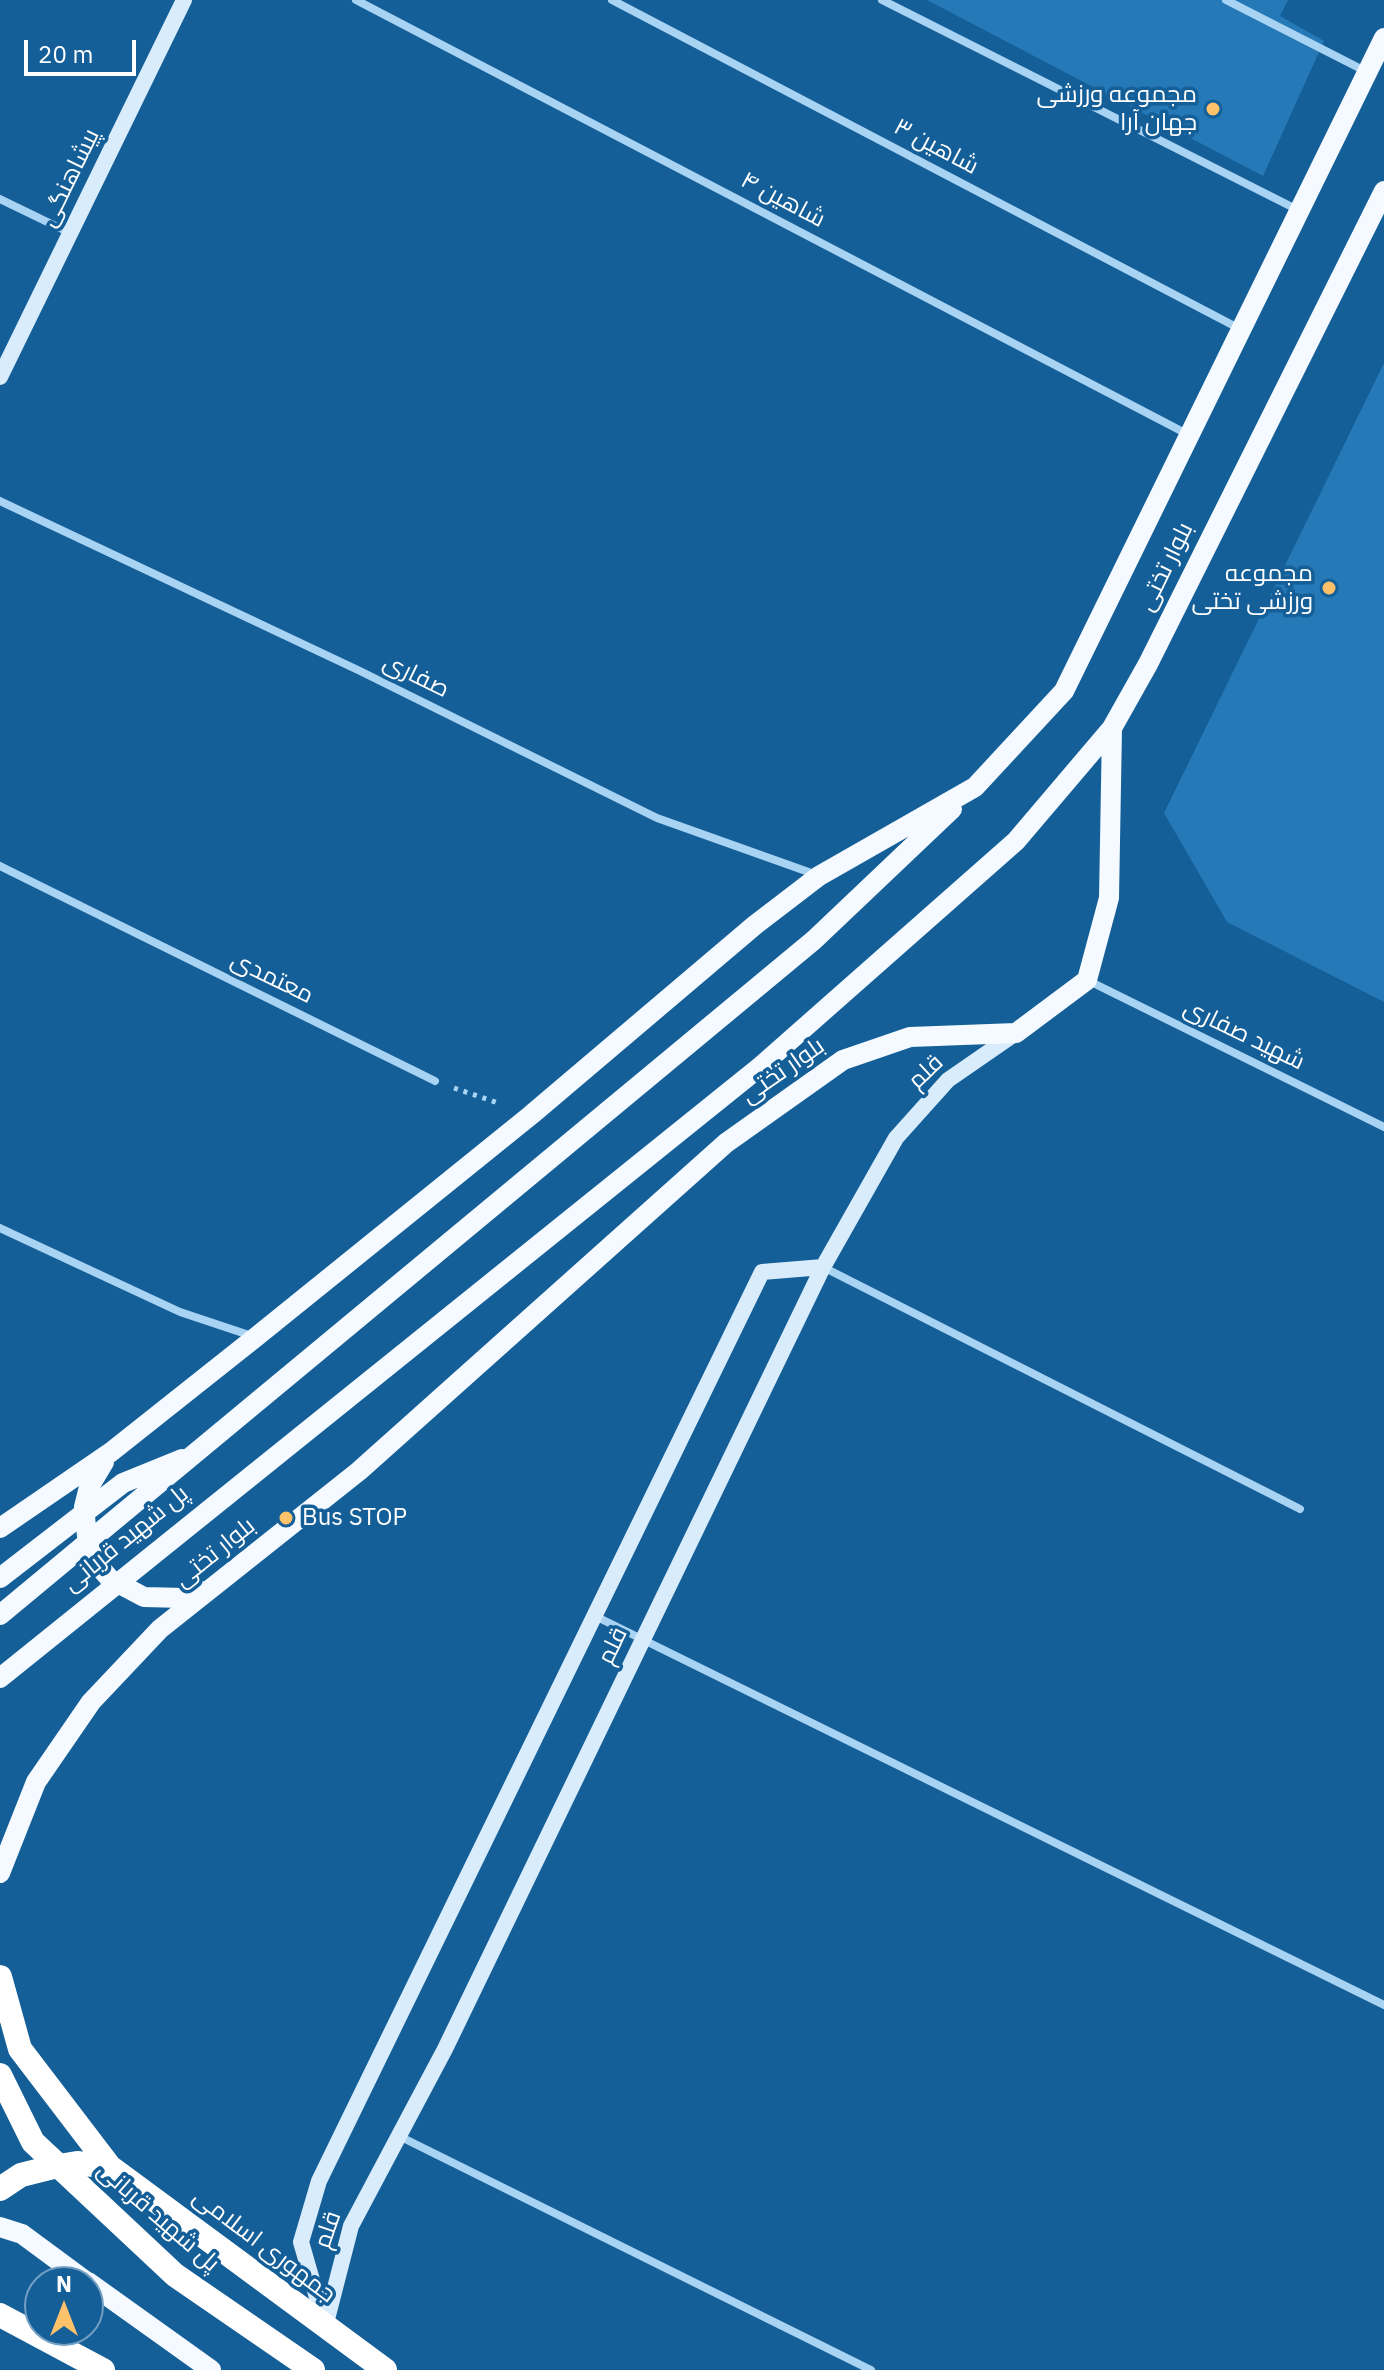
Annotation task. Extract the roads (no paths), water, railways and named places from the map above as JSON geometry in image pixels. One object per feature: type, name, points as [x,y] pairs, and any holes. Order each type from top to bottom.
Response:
[{"type":"highway","name":"جمهوری اسلامی","points":[[0,1977],[20,2049],[110,2167],[385,2370]]},
{"type":"highway","name":"پل شهید قربانی","points":[[0,2075],[33,2142],[175,2275],[313,2370]]},
{"type":"highway","points":[[0,2189],[21,2175],[53,2167],[77,2163],[110,2167]]},
{"type":"highway","points":[[0,2314],[103,2370]]},
{"type":"main road","name":"بلوار تختی","points":[[0,1528],[111,1452],[256,1337],[531,1115],[755,925],[819,876],[975,787],[1064,691],[1384,38]]},
{"type":"main road","name":"بلوار تختی","points":[[1087,980],[1109,898],[1112,728],[1148,664],[1384,191]]},
{"type":"main road","name":"پل شهید قربانی","points":[[0,1678],[287,1444],[761,1066],[1016,841],[1112,728]]},
{"type":"main road","name":"پل شهید قربانی","points":[[0,1615],[814,940],[975,787]]},
{"type":"main road","points":[[1016,1033],[1087,980]]},
{"type":"main road","name":"بلوار تختی","points":[[0,1873],[36,1782],[91,1702],[160,1629],[359,1471],[726,1143],[843,1060],[910,1037],[1016,1033]]},
{"type":"main road","name":"پل شهید قربانی","points":[[0,1578],[123,1483],[200,1451]]},
{"type":"main road","points":[[111,1452],[89,1487],[84,1507],[88,1546],[103,1571],[126,1590],[165,1600],[184,1598],[221,1581]]},
{"type":"main road","points":[[0,2227],[22,2234],[66,2266]]},
{"type":"main road","points":[[104,2293],[211,2370]]},
{"type":"street","name":"پیشاهنگی","points":[[0,377],[184,0]]},
{"type":"street","name":"شاهین ۴","points":[[356,0],[1191,436]]},
{"type":"street","name":"شاهین ۳","points":[[612,0],[1242,330]]},
{"type":"street","points":[[882,0],[1300,212]]},
{"type":"street","points":[[1226,0],[1368,73]]},
{"type":"street","points":[[0,199],[70,233]]},
{"type":"street","name":"صفاری","points":[[0,501],[493,735],[657,818],[739,850],[819,876]]},
{"type":"street","name":"معتمدی","points":[[0,866],[435,1081]]},
{"type":"street","name":"شهید صفاری","points":[[1087,980],[1384,1127]]},
{"type":"street","name":"قلم","points":[[325,2327],[351,2226],[445,2049],[823,1267],[896,1138],[948,1080],[1016,1033]]},
{"type":"street","points":[[0,1228],[180,1312],[256,1337]]},
{"type":"street","points":[[325,2327],[301,2242],[319,2181],[762,1272],[823,1267],[1300,1509]]},
{"type":"street","points":[[595,1616],[1384,2005]]},
{"type":"street","points":[[399,2136],[871,2370]]},
{"type":"place","name":"مجموعه ورزشی جهان آرا","points":[[1213,109]]},
{"type":"place","name":"مجموعه ورزشی تختی","points":[[1329,588]]},
{"type":"place","name":"Bus STOP","points":[[286,1518]]}]
